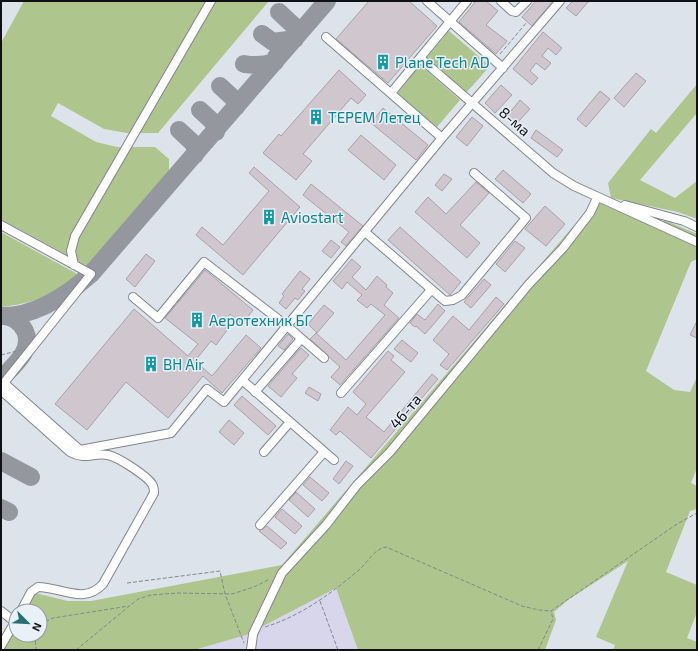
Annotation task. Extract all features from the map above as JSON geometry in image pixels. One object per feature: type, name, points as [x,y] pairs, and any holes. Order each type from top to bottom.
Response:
[{"type":"street","points":[[74,265],[71,251],[75,236],[211,1]]},
{"type":"street","points":[[426,1],[503,68]]},
{"type":"street","points":[[391,94],[467,1]]},
{"type":"street","points":[[501,1],[512,11],[516,12],[527,1]]},
{"type":"street","points":[[4,383],[80,450],[171,433],[207,389],[224,402],[442,138],[560,1]]},
{"type":"street","points":[[326,37],[442,138]]},
{"type":"street","name":"8-ма","points":[[420,58],[553,173],[597,198],[697,242]]},
{"type":"street","points":[[365,232],[445,301],[453,300],[462,295],[526,218],[474,173]]},
{"type":"street","name":"8-ма","points":[[597,198],[684,221],[697,227]]},
{"type":"street","name":"46-та","points":[[251,650],[253,634],[282,573],[326,525],[357,485],[390,452],[530,284],[563,248],[590,212],[597,198]]},
{"type":"street","points":[[1,225],[91,274],[4,383],[2,390],[70,452],[78,456],[85,457],[103,454],[115,457],[149,480],[153,486],[154,493],[103,584],[97,591],[78,595],[38,586],[31,592],[25,603]]},
{"type":"street","points":[[133,297],[158,318],[204,262],[287,326],[324,358]]},
{"type":"street","points":[[341,393],[431,290]]},
{"type":"street","points":[[255,392],[301,339]]},
{"type":"street","points":[[242,380],[334,460]]},
{"type":"street","points":[[264,452],[290,422]]},
{"type":"street","points":[[260,525],[324,452]]},
{"type":"street","points":[[1,646],[8,634]]},
{"type":"path","points":[[494,60],[527,22]]},
{"type":"path","points":[[1,355],[25,349]]},
{"type":"path","points":[[253,634],[263,628],[293,616],[320,600],[361,568],[380,548],[386,547],[522,606],[551,611],[677,524],[697,513]]},
{"type":"path","points":[[127,583],[220,571],[225,594],[244,645],[246,648],[251,650]]},
{"type":"path","points":[[76,650],[138,599],[152,595],[232,594],[254,587],[282,573]]},
{"type":"path","points":[[320,600],[338,650]]},
{"type":"path","points":[[48,621],[54,618],[130,606]]},
{"type":"path","points":[[538,650],[553,619],[551,611]]},
{"type":"shaded area","points":[[336,587],[358,650],[194,650],[246,635]]},
{"type":"green space","points":[[24,1],[269,1],[158,133],[127,133],[104,129],[58,103],[51,116],[96,142],[117,147],[155,147],[169,159],[169,172],[87,266],[1,219],[1,43]]},
{"type":"green space","points":[[449,31],[490,66],[466,93],[426,59]]},
{"type":"green space","points":[[420,65],[460,100],[437,127],[397,94]]},
{"type":"green space","points":[[697,84],[697,113],[640,180],[675,198],[697,181],[697,219],[678,212],[611,198],[608,183],[651,129],[656,133]]},
{"type":"green space","points":[[595,201],[697,247],[697,259],[691,262],[646,371],[674,390],[690,392],[697,377],[697,468],[691,483],[697,486],[697,509],[690,511],[666,572],[697,585],[697,612],[687,638],[697,642],[697,650],[613,650],[615,645],[596,637],[628,561],[568,600],[554,612],[556,620],[545,650],[358,650],[336,588],[246,635],[194,650],[4,650],[8,643],[48,643],[48,603],[30,603],[35,593],[68,601],[91,601],[282,565]]},
{"type":"green space","points":[[664,220],[697,234],[697,238],[663,223]]},
{"type":"green space","points":[[1,232],[79,275],[62,288],[43,297],[22,304],[1,307]]},
{"type":"building","name":"Plane Tech AD","points":[[369,1],[409,1],[437,26],[388,83],[336,39]]},
{"type":"building","points":[[476,1],[486,1],[498,11],[486,25],[507,41],[496,54],[459,22]]},
{"type":"building","points":[[536,1],[553,1],[532,26],[522,17]]},
{"type":"building","points":[[573,1],[589,1],[576,16],[566,8]]},
{"type":"building","points":[[543,32],[562,48],[556,55],[548,48],[542,56],[551,63],[545,70],[536,63],[530,71],[538,78],[532,85],[513,69]]},
{"type":"building","points":[[339,70],[366,95],[358,104],[351,98],[303,154],[312,161],[296,180],[263,153],[279,134],[281,136]]},
{"type":"building","points":[[636,73],[646,81],[624,107],[614,98]]},
{"type":"building","points":[[501,85],[512,95],[495,113],[485,103]]},
{"type":"building","points":[[600,91],[610,99],[586,127],[577,119]]},
{"type":"building","points":[[520,100],[530,109],[516,124],[507,116]]},
{"type":"building","points":[[383,108],[428,145],[416,160],[371,123]]},
{"type":"building","points":[[472,117],[483,126],[467,146],[456,137]]},
{"type":"building","points":[[536,130],[563,150],[557,157],[531,138]]},
{"type":"building","points":[[361,135],[396,165],[384,180],[348,150]]},
{"type":"building","name":"Aviostart","points":[[254,167],[300,207],[243,275],[196,235],[202,227],[223,245],[269,191],[249,173]]},
{"type":"building","points":[[503,170],[531,194],[523,203],[495,179]]},
{"type":"building","points":[[444,174],[452,179],[442,191],[435,185]]},
{"type":"building","points":[[476,182],[489,193],[460,225],[480,243],[467,258],[415,212],[428,197],[446,214]]},
{"type":"building","points":[[311,184],[363,226],[346,246],[341,242],[349,232],[303,195]]},
{"type":"building","points":[[545,206],[565,224],[546,246],[525,229]]},
{"type":"building","points":[[400,227],[461,282],[450,295],[388,240]]},
{"type":"building","points":[[331,240],[340,247],[331,258],[322,251]]},
{"type":"building","points":[[515,241],[525,248],[505,272],[496,264]]},
{"type":"building","points":[[146,254],[155,261],[135,287],[126,279]]},
{"type":"building","points":[[352,259],[361,267],[352,277],[366,290],[377,276],[393,293],[384,305],[399,318],[340,385],[331,377],[340,367],[310,339],[316,333],[346,360],[385,315],[371,304],[367,308],[357,300],[362,295],[347,282],[342,289],[333,281]]},
{"type":"building","points":[[205,270],[253,310],[242,324],[230,314],[222,324],[228,329],[216,345],[211,341],[195,361],[212,376],[246,335],[261,348],[222,393],[203,376],[168,418],[126,382],[87,430],[55,404],[134,309],[188,356],[198,344],[165,318]]},
{"type":"building","points":[[300,271],[310,279],[302,289],[305,291],[298,300],[295,298],[286,309],[279,303],[284,296],[282,294]]},
{"type":"building","points":[[484,279],[491,285],[471,308],[464,302]]},
{"type":"building","points":[[496,297],[504,304],[447,370],[440,365],[449,354],[433,340],[453,316],[469,330]]},
{"type":"building","points":[[438,304],[445,311],[425,334],[410,323],[417,314],[425,320]]},
{"type":"building","points":[[324,305],[334,313],[317,333],[308,324]]},
{"type":"building","points":[[697,321],[697,338],[690,335]]},
{"type":"building","points":[[288,334],[293,339],[284,350],[278,346]]},
{"type":"building","points":[[402,340],[418,353],[411,362],[394,349]]},
{"type":"building","points":[[301,348],[309,355],[292,374],[297,378],[281,397],[268,386]]},
{"type":"building","points":[[388,351],[394,356],[391,360],[405,372],[366,417],[384,432],[432,374],[438,379],[371,458],[340,431],[336,435],[330,430],[348,407],[357,415],[366,404],[353,392]]},
{"type":"building","points":[[309,387],[321,394],[318,401],[305,393]]},
{"type":"building","points":[[242,396],[276,426],[268,435],[234,405]]},
{"type":"building","points":[[229,420],[244,433],[234,445],[219,432]]},
{"type":"building","points":[[346,461],[353,466],[339,484],[333,479]]},
{"type":"building","points":[[310,477],[329,493],[322,501],[303,485]]},
{"type":"building","points":[[296,492],[315,509],[308,517],[289,500]]},
{"type":"building","points":[[282,509],[302,526],[295,534],[275,517]]},
{"type":"building","points":[[267,526],[287,543],[281,549],[259,531]]},
{"type":"taxiway","points":[[1,316],[26,313],[49,304],[71,290],[91,274],[327,1]]},
{"type":"taxiway","points":[[262,34],[273,42],[295,39],[295,27],[279,12]]},
{"type":"taxiway","points":[[244,64],[267,64],[275,62],[276,57]]},
{"type":"taxiway","points":[[220,86],[234,99],[236,107]]},
{"type":"taxiway","points":[[200,110],[213,122],[216,132]]},
{"type":"taxiway","points":[[179,130],[195,145],[195,155]]},
{"type":"taxiway","points":[[1,379],[21,357],[27,345],[25,331],[21,325],[14,319],[5,316]]},
{"type":"taxiway","points":[[1,461],[31,477]]},
{"type":"taxiway","points":[[1,508],[9,512]]},
{"type":"place","name":"Plane Tech AD","points":[[383,62]]},
{"type":"place","name":"ТЕРЕМ Летец","points":[[316,117]]},
{"type":"place","name":"Aviostart","points":[[269,217]]},
{"type":"place","name":"Аеротехник БГ","points":[[197,320]]},
{"type":"place","name":"BH Air","points":[[151,364]]}]
